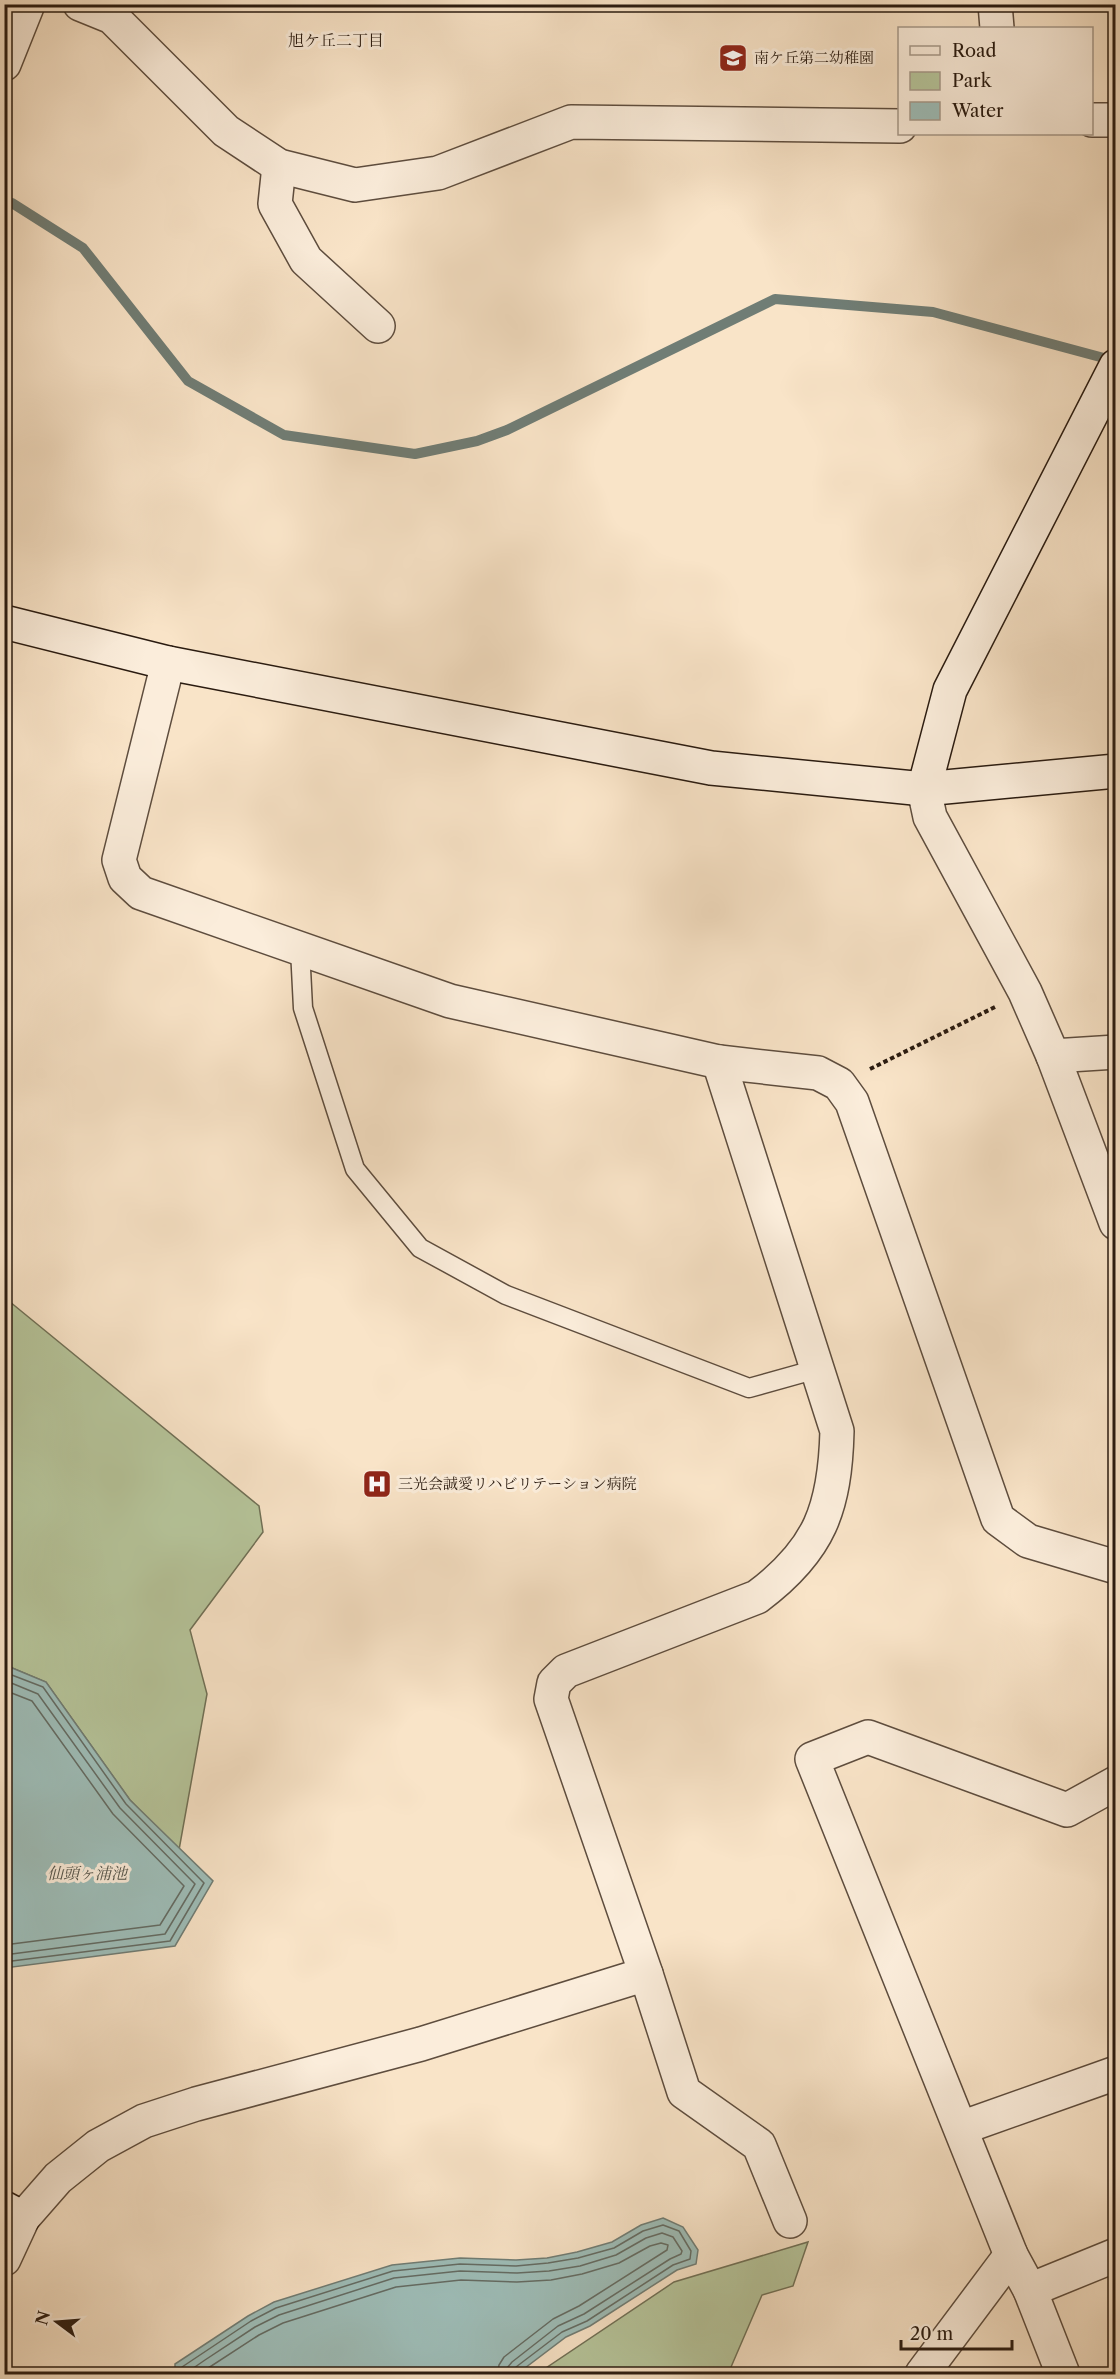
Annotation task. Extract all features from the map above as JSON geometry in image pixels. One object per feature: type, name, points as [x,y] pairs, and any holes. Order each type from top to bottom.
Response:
[{"type":"street","points":[[4,64],[28,4]]},
{"type":"street","points":[[80,4],[112,17],[226,131],[279,166],[355,185],[438,173],[571,122],[898,126]]},
{"type":"street","points":[[995,4],[997,27]]},
{"type":"street","points":[[1093,120],[1116,120]]},
{"type":"street","points":[[279,166],[275,204],[306,260],[378,326]]},
{"type":"street","points":[[1112,380],[950,690],[924,789],[930,817],[1025,992],[1053,1056],[1116,1223]]},
{"type":"street","points":[[4,622],[168,663],[711,768],[924,789],[1116,771]]},
{"type":"street","points":[[168,663],[119,860],[125,878],[141,893],[450,1001],[719,1062],[818,1073],[840,1084],[852,1102],[998,1519],[1028,1540],[1116,1567]]},
{"type":"street","points":[[1053,1056],[1116,1052]]},
{"type":"street","points":[[719,1062],[837,1431],[836,1472],[828,1508],[817,1534],[800,1559],[780,1580],[757,1597],[566,1671],[554,1683],[551,1699],[646,1974],[684,2092],[759,2145],[790,2221]]},
{"type":"street","points":[[1063,2374],[1030,2290],[1011,2255],[812,1759],[868,1737],[1067,1810],[1116,1783]]},
{"type":"street","points":[[4,2259],[14,2213],[98,2146],[144,2121],[196,2104],[421,2044],[646,1974]]},
{"type":"street","points":[[961,2128],[1116,2073]]},
{"type":"street","points":[[922,2374],[1011,2255]]},
{"type":"street","points":[[1030,2290],[1116,2255]]},
{"type":"lane","points":[[300,949],[303,1008],[355,1169],[420,1248],[506,1295],[749,1388],[817,1370]]},
{"type":"path","points":[[840,1084],[1025,992]]},
{"type":"green space","points":[[4,1297],[259,1506],[263,1532],[190,1630],[207,1694],[179,1850],[130,1800],[46,1682],[5,1665]]},
{"type":"green space","points":[[808,2242],[793,2286],[762,2295],[728,2374],[537,2374],[674,2282]]},
{"type":"water","name":"仙頭ヶ浦池","points":[[5,1665],[46,1682],[130,1800],[213,1881],[175,1946],[5,1968]]},
{"type":"water","points":[[663,2218],[683,2227],[698,2250],[696,2264],[677,2270],[590,2326],[566,2337],[517,2374],[175,2374],[175,2364],[248,2316],[274,2302],[392,2265],[460,2258],[516,2260],[547,2258],[577,2252],[612,2242],[641,2225]]},
{"type":"waterway","points":[[12,203],[83,248],[188,381],[284,435],[415,454],[477,441],[507,430],[775,299],[933,312],[1115,361]]},
{"type":"place","name":"南ケ丘第二幼稚園","points":[[733,58]]},
{"type":"place","name":"三光会誠愛リハビリテーション病院","points":[[377,1484]]},
{"type":"district","name":"旭ケ丘二丁目","points":[[336,40]]}]
